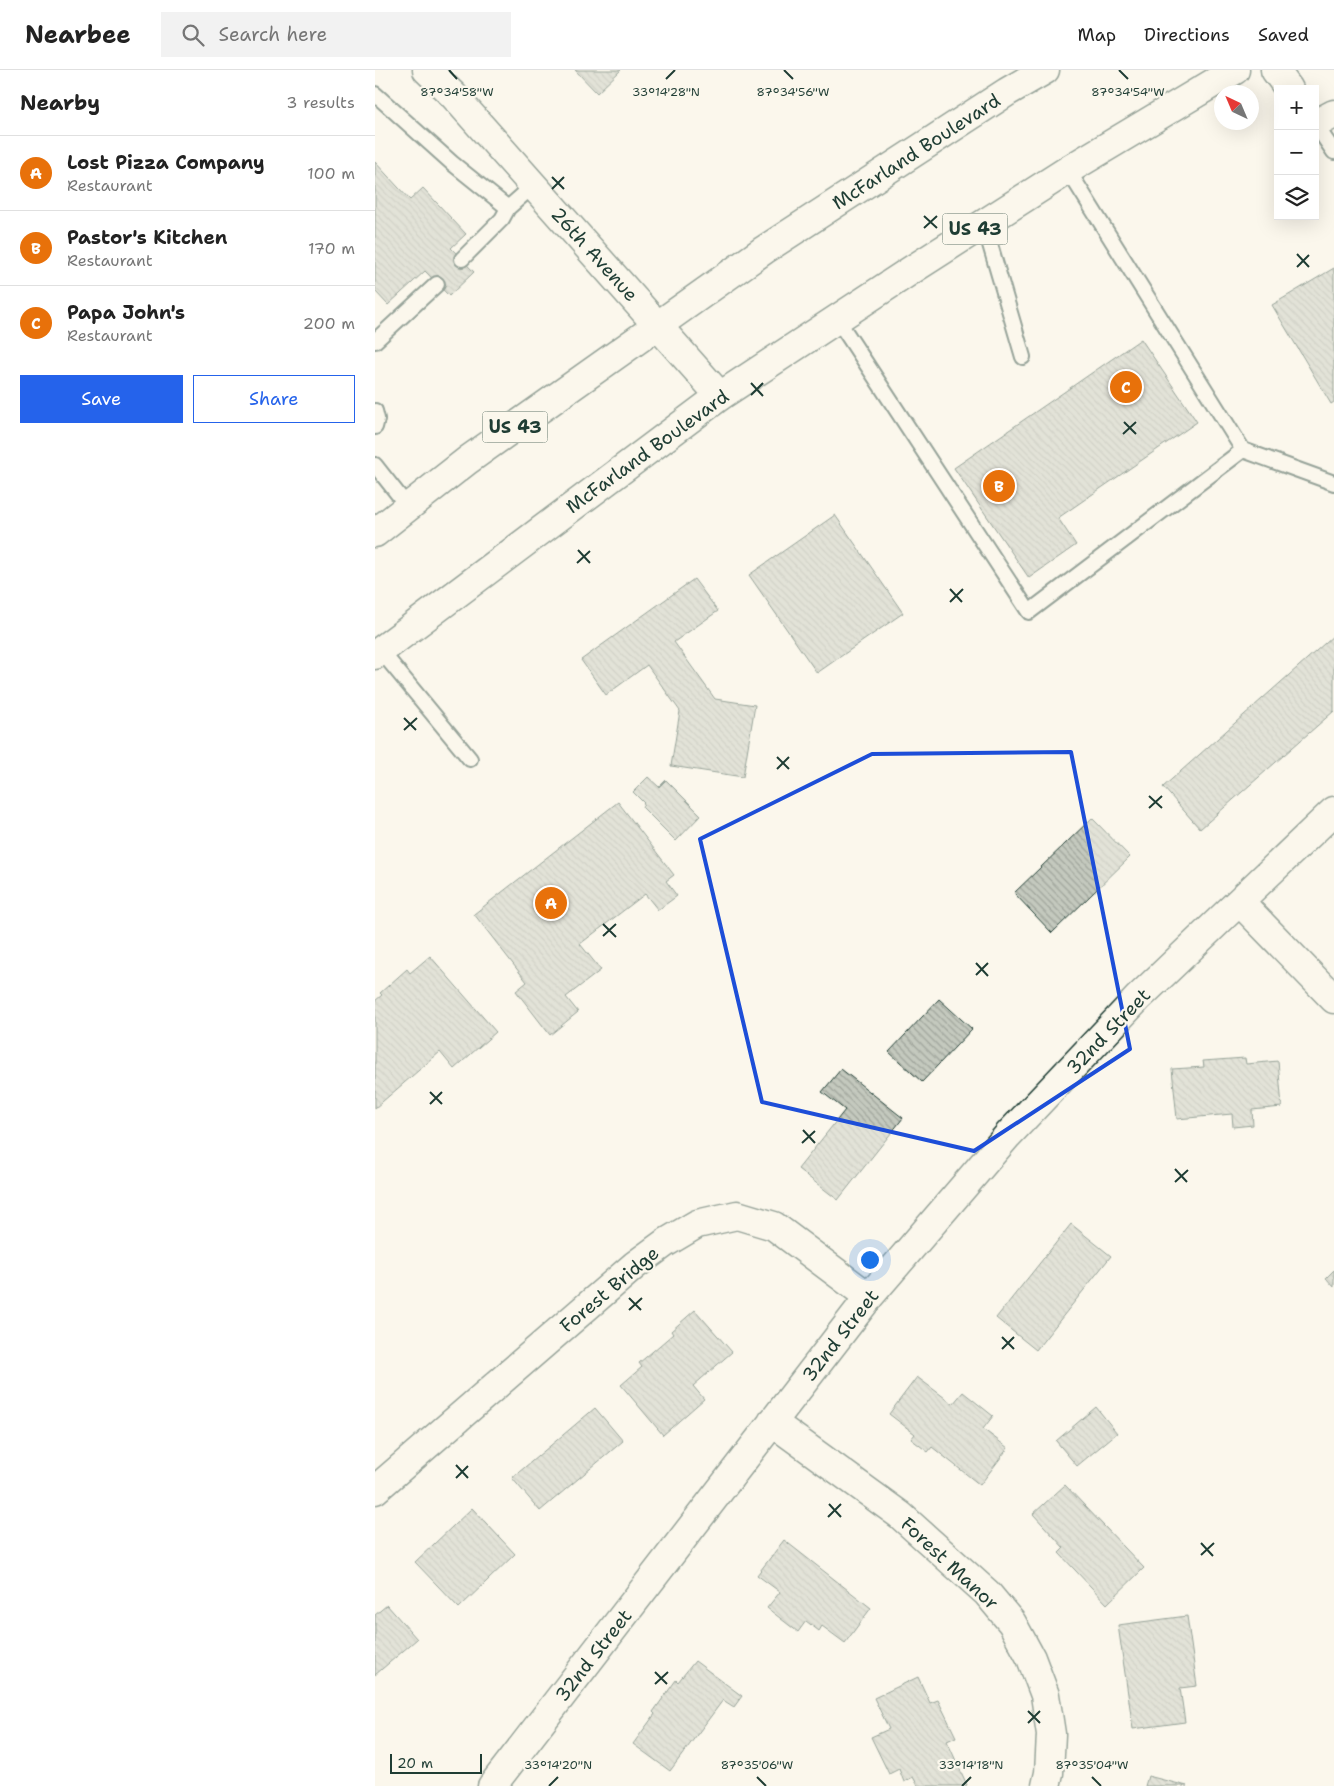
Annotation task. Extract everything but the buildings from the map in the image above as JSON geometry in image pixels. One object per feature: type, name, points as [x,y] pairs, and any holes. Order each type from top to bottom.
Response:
[{"type":"main road","name":"26th Avenue","points":[[427,70],[534,186],[720,396]]},
{"type":"main road","name":"McFarland Boulevard","points":[[375,533],[468,460],[763,250],[1007,92],[1045,70]]},
{"type":"main road","name":"McFarland Boulevard","points":[[378,653],[720,396],[1068,170],[1235,70]]},
{"type":"main road","points":[[1275,70],[1286,85]]},
{"type":"main road","points":[[1319,122],[1334,114]]},
{"type":"main road","name":"32nd Street","points":[[492,1786],[869,1297],[910,1248],[1008,1135],[1138,998],[1334,811]]},
{"type":"main road","points":[[1240,902],[1334,1000]]},
{"type":"main road","name":"Forest Bridge","points":[[375,1490],[635,1265],[665,1243],[697,1224],[737,1215],[774,1226],[869,1297]]},
{"type":"main road","name":"Forest Manor","points":[[772,1422],[900,1515],[987,1593],[1012,1623],[1031,1658],[1045,1695],[1051,1734],[1049,1773],[1046,1786]]},
{"type":"lane","points":[[375,94],[452,163],[508,208]]},
{"type":"lane","points":[[1319,130],[1334,152]]},
{"type":"lane","points":[[1068,170],[1243,450],[1334,483]]},
{"type":"lane","points":[[461,260],[502,219],[508,208],[534,186]]},
{"type":"lane","points":[[984,224],[1023,357]]},
{"type":"lane","points":[[375,341],[437,284]]},
{"type":"lane","points":[[837,319],[1029,612],[1243,450]]},
{"type":"lane","points":[[375,411],[377,419],[375,427]]},
{"type":"lane","points":[[375,465],[408,507]]},
{"type":"lane","points":[[378,653],[470,759]]},
{"type":"highlighted area","points":[[1071,752],[1130,1049],[974,1151],[762,1102],[700,839],[872,754]]},
{"type":"place","name":"Papa John's","points":[[1126,387]]},
{"type":"place","name":"Pastor's Kitchen","points":[[999,486]]},
{"type":"place","name":"Lost Pizza Company","points":[[551,903]]}]
